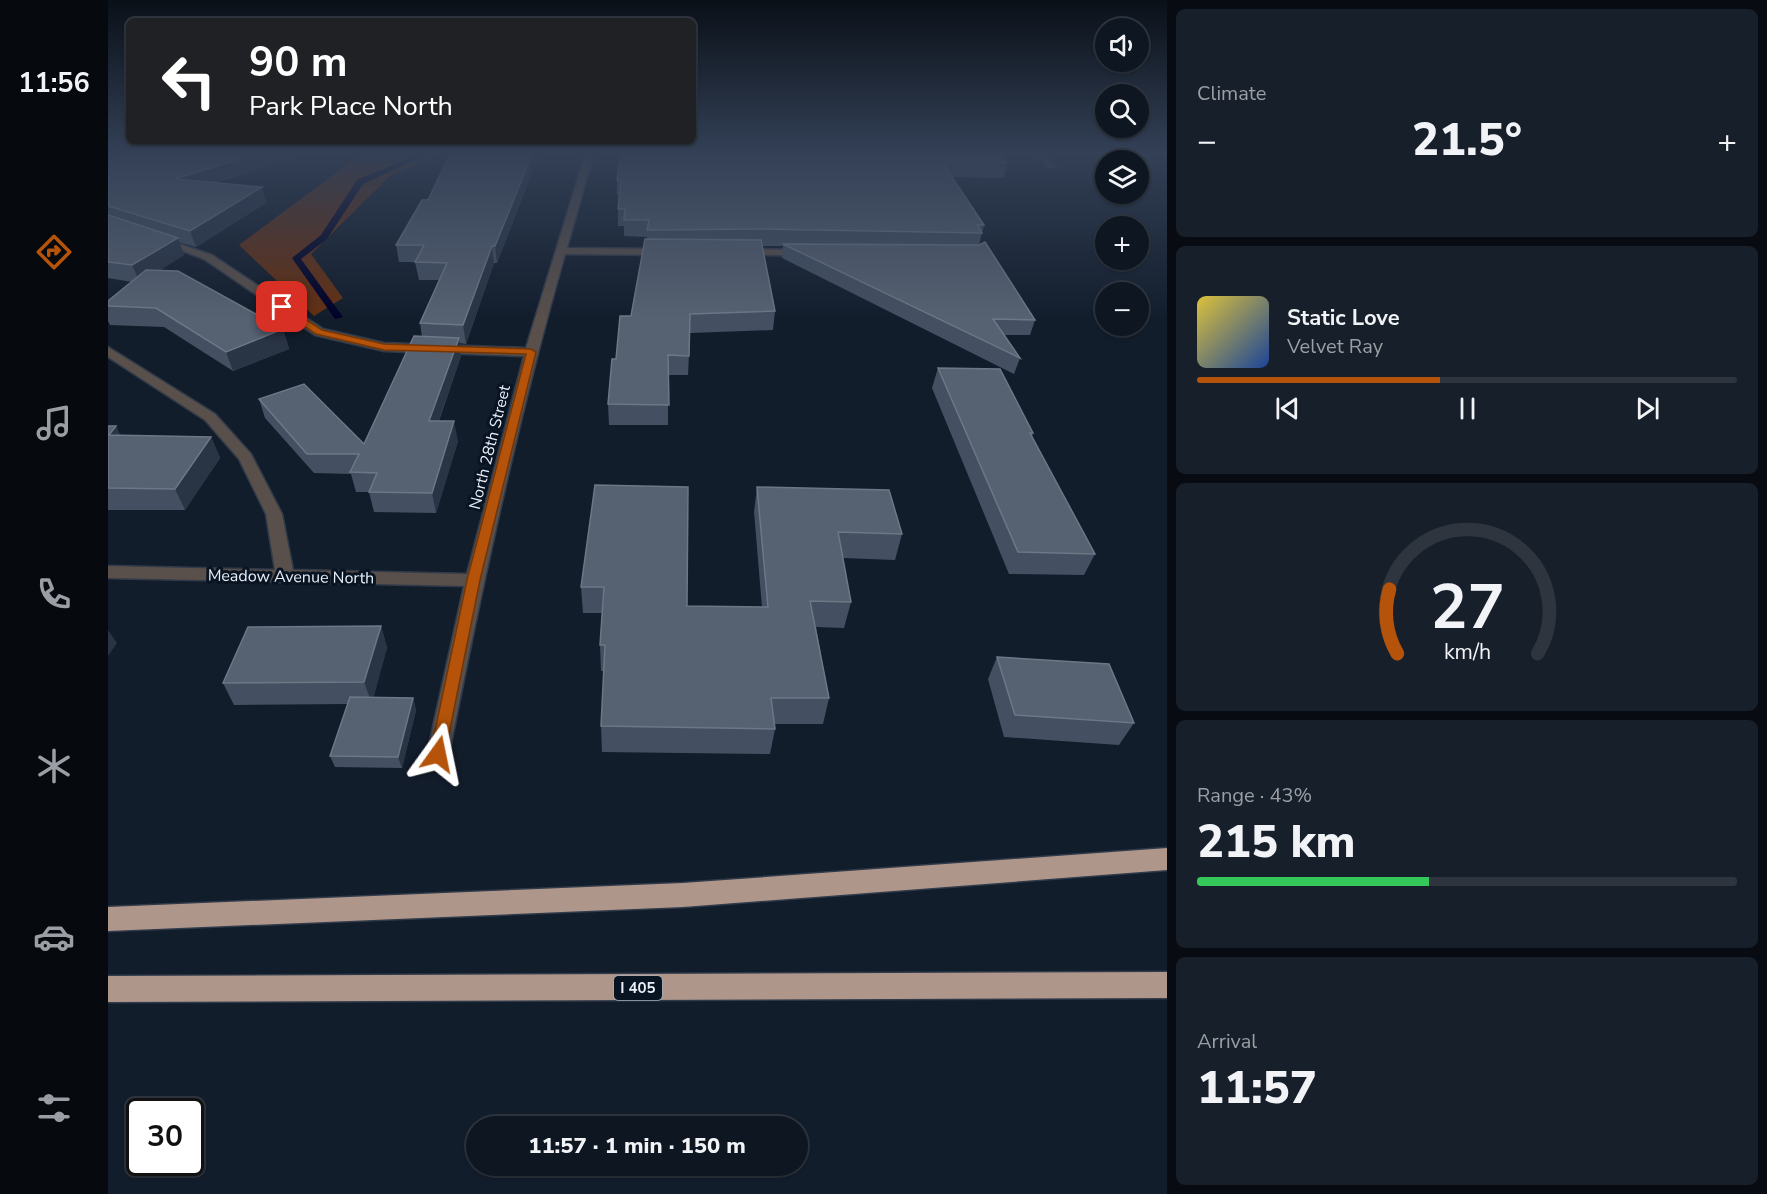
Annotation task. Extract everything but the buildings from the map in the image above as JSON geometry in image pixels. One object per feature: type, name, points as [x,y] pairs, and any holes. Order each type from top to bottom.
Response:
[{"type":"highway","points":[[108,919],[683,895],[1167,859]]},
{"type":"highway","name":"I 405","points":[[108,988],[1167,985]]},
{"type":"street","name":"North 28th Street","points":[[438,754],[474,580],[531,352],[573,208]]},
{"type":"street","points":[[141,234],[208,257],[319,332],[384,347],[531,352]]},
{"type":"street","points":[[559,251],[678,252]]},
{"type":"street","points":[[726,252],[821,253]]},
{"type":"street","points":[[108,351],[210,417],[246,457],[274,514],[285,576]]},
{"type":"street","name":"Meadow Avenue North","points":[[108,572],[474,580]]},
{"type":"shaded area","points":[[289,208],[358,208],[311,254],[343,298],[314,316],[239,245]]},
{"type":"waterway","points":[[338,317],[296,258],[324,237],[342,208]]},
{"type":"route","points":[[282,307],[319,332],[384,347],[531,352],[474,580],[438,754]]}]
